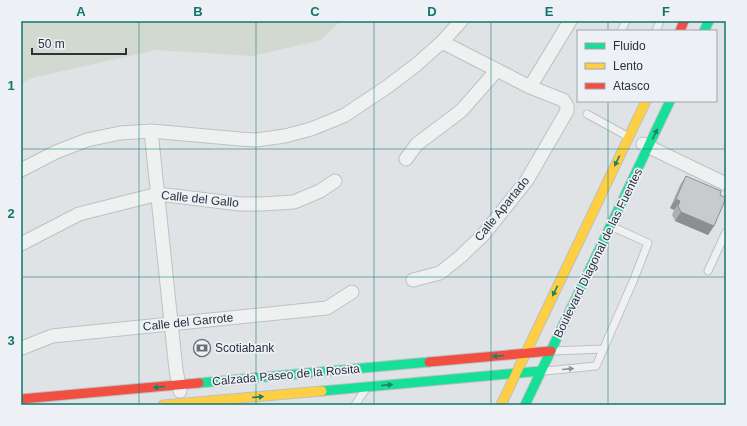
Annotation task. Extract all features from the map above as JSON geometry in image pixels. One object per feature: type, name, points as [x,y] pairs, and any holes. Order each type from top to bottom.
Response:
[{"type":"main road","points":[[704,30],[709,21]]},
{"type":"main road","name":"Boulevard Diagonal de las Fuentes","points":[[501,405],[646,102]]},
{"type":"main road","name":"Boulevard Diagonal de las Fuentes","points":[[525,405],[670,102]]},
{"type":"main road","name":"Calzada Paseo de la Rosita","points":[[21,399],[551,351]]},
{"type":"main road","name":"Calzada Paseo de la Rosita","points":[[163,405],[541,371]]},
{"type":"street","points":[[21,170],[56,152],[87,140],[120,133],[152,131],[256,140],[285,136],[311,129],[345,115],[387,87],[416,65],[442,42],[460,21]]},
{"type":"street","points":[[442,42],[530,87],[570,21]]},
{"type":"street","points":[[406,159],[417,144],[462,110],[498,70]]},
{"type":"street","name":"Calle Apartado","points":[[412,280],[440,273],[460,257],[484,234],[527,180],[567,111],[567,106],[563,100],[530,87]]},
{"type":"street","points":[[152,131],[176,370],[183,404]]},
{"type":"street","points":[[629,137],[726,184]]},
{"type":"street","name":"Calle del Gallo","points":[[21,244],[79,214],[158,194],[240,204],[294,202],[335,181]]},
{"type":"street","name":"Calle del Garrote","points":[[22,348],[52,336],[327,308],[352,292]]},
{"type":"lane","points":[[621,30],[626,21]]},
{"type":"lane","points":[[587,114],[629,137]]},
{"type":"lane","points":[[541,371],[596,366],[648,243],[610,226]]},
{"type":"lane","points":[[708,271],[726,232]]},
{"type":"lane","points":[[551,351],[603,349]]},
{"type":"lane","points":[[355,405],[367,387]]},
{"type":"shaded area","points":[[21,21],[341,21],[321,40],[253,56],[156,50],[32,78],[21,84]]},
{"type":"building","points":[[686,176],[721,191],[720,195],[726,198],[714,226],[681,212],[678,206],[680,201],[676,199]]},
{"type":"traffic: fast","points":[[704,30],[709,21]]},
{"type":"traffic: fast","points":[[525,405],[670,102]]},
{"type":"traffic: fast","points":[[199,383],[429,362]]},
{"type":"traffic: fast","points":[[322,391],[541,371]]},
{"type":"traffic: slow","points":[[501,405],[646,102]]},
{"type":"traffic: slow","points":[[163,405],[322,391]]},
{"type":"traffic: jam","points":[[680,30],[684,21]]},
{"type":"traffic: jam","points":[[429,362],[551,351]]},
{"type":"traffic: jam","points":[[21,399],[199,383]]},
{"type":"place","name":"Scotiabank","points":[[202,348]]}]
